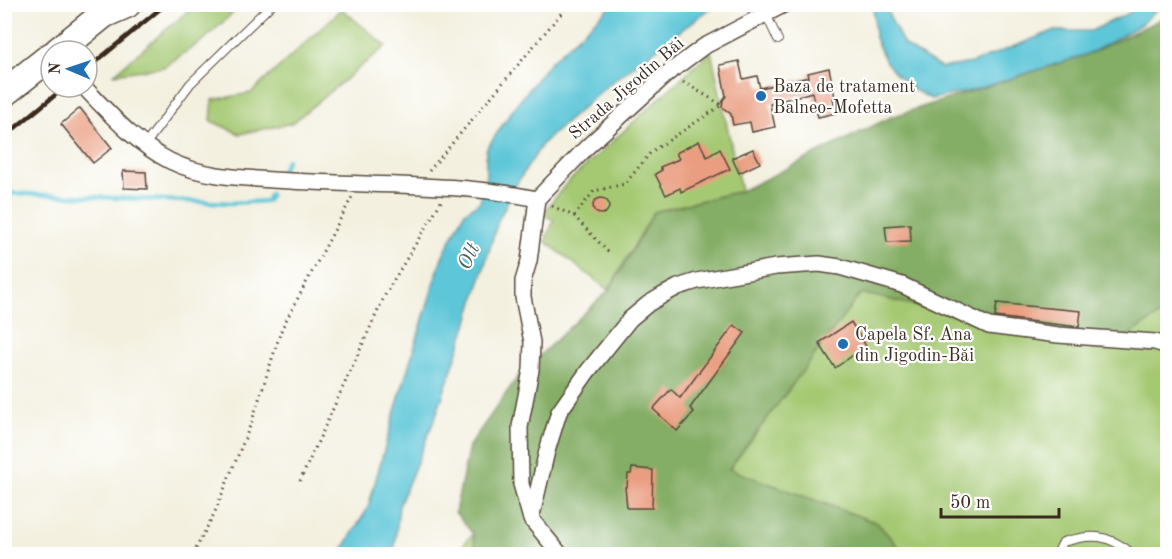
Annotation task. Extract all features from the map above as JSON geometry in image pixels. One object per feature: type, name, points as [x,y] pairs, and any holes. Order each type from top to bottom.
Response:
[{"type":"highway","points":[[74,39],[114,8]]},
{"type":"highway","points":[[4,93],[39,65]]},
{"type":"street","name":"Strada Jigodin Băi","points":[[537,199],[588,147],[668,73],[703,47],[784,4]]},
{"type":"street","points":[[96,99],[145,145],[168,160],[202,172],[258,179],[471,190],[537,199],[529,261],[524,281],[524,297],[532,342],[531,370],[520,427],[521,484],[531,519],[560,555]]},
{"type":"street","points":[[531,519],[559,412],[588,371],[630,319],[663,294],[697,281],[776,267],[819,264],[840,267],[902,285],[989,326],[1058,335],[1155,342],[1167,346]]},
{"type":"lane","points":[[145,145],[190,84],[272,4]]},
{"type":"lane","points":[[766,14],[778,40]]},
{"type":"lane","points":[[1057,555],[1063,542],[1082,536],[1092,536],[1102,537],[1122,546],[1133,555]]},
{"type":"path","points":[[417,186],[568,4]]},
{"type":"path","points":[[573,216],[594,191],[625,184],[651,152],[722,105],[668,73]]},
{"type":"path","points":[[193,555],[214,514],[252,421],[282,328],[358,185]]},
{"type":"path","points":[[300,482],[386,293],[450,189]]},
{"type":"path","points":[[537,199],[573,216],[610,254]]},
{"type":"green space","points":[[195,5],[241,5],[205,39],[164,67],[114,74]]},
{"type":"green space","points":[[342,9],[386,46],[292,123],[240,134],[211,121],[213,100],[251,93]]},
{"type":"green space","points":[[1167,16],[1167,310],[1106,350],[861,293],[729,469],[877,523],[905,554],[477,554],[473,534],[455,512],[469,446],[519,375],[611,288],[654,212],[741,191],[891,117],[1091,53]]},
{"type":"green space","points":[[711,51],[741,191],[654,212],[608,290],[545,241],[554,220],[542,214],[567,183]]},
{"type":"green space","points":[[861,293],[1106,350],[1167,310],[1167,554],[905,554],[877,523],[729,469]]},
{"type":"green space","points":[[473,534],[477,554],[455,554]]},
{"type":"water","name":"Olt","points":[[612,5],[715,5],[608,85],[543,143],[517,183],[498,221],[467,325],[435,418],[399,506],[394,554],[340,554],[368,508],[442,257],[465,212],[480,202],[486,176],[486,150],[509,115],[550,62]]},
{"type":"water","points":[[873,5],[884,5],[904,45],[941,68],[972,63],[1053,31],[1091,31],[1129,13],[1139,5],[1161,5],[1142,24],[1091,53],[974,90],[931,99],[914,90],[886,62],[875,38]]},
{"type":"building","name":"Baza de tratament Balneo-Mofetta","points":[[739,61],[743,79],[757,76],[760,88],[809,77],[808,73],[829,68],[836,113],[818,117],[812,92],[770,104],[775,127],[752,132],[750,122],[733,125],[731,114],[722,107],[726,96],[720,65]]},
{"type":"building","points":[[80,108],[112,148],[93,163],[61,124]]},
{"type":"building","points":[[699,141],[707,157],[720,149],[730,169],[681,192],[680,188],[666,195],[655,174],[662,170],[660,167],[679,159],[676,153]]},
{"type":"building","points":[[753,149],[760,163],[739,173],[732,158]]},
{"type":"building","points":[[123,171],[146,172],[147,189],[124,188]]},
{"type":"building","points":[[598,198],[604,198],[609,206],[607,212],[598,214],[593,209],[593,203]]},
{"type":"building","points":[[910,224],[911,241],[887,242],[885,226]]},
{"type":"building","points":[[997,303],[1081,311],[1079,327],[995,317]]},
{"type":"building","name":"Capela Sf. Ana din Jigodin-Băi","points":[[851,322],[866,346],[835,368],[819,343]]},
{"type":"building","points":[[734,325],[745,333],[690,408],[694,412],[677,431],[653,409],[671,389],[680,398]]},
{"type":"building","points":[[632,468],[653,470],[652,508],[627,508],[625,487],[627,487],[628,474],[631,474]]},
{"type":"waterway","points":[[281,172],[287,160]]},
{"type":"waterway","points":[[4,193],[231,203],[267,201],[270,194]]},
{"type":"railway","points":[[99,59],[166,4]]},
{"type":"railway","points":[[4,137],[50,99]]},
{"type":"place","name":"Baza de tratament Balneo-Mofetta","points":[[761,96]]},
{"type":"place","name":"Capela Sf. Ana din Jigodin-Băi","points":[[843,344]]}]
